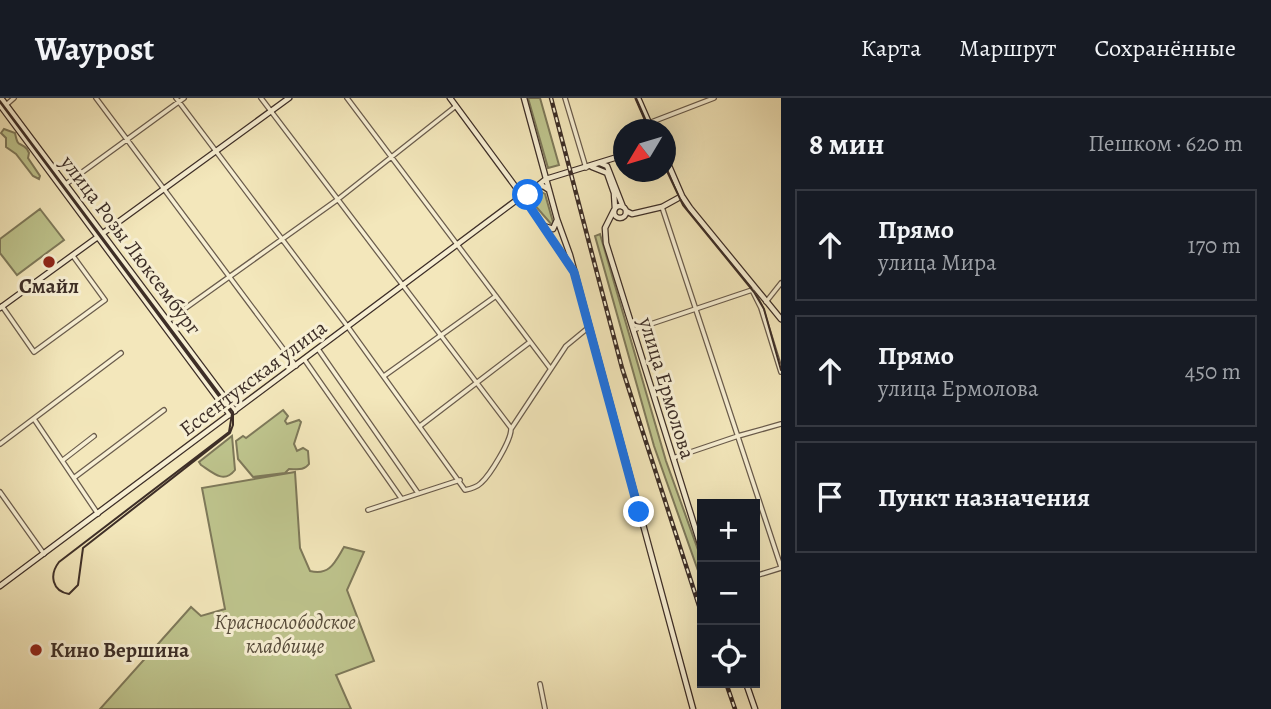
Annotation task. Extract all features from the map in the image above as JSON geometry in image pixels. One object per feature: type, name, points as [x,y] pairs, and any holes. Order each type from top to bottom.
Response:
[{"type":"street","name":"улица Розы Люксембург","points":[[1,98],[4,108],[168,320],[233,413]]},
{"type":"street","points":[[4,108],[14,98]]},
{"type":"street","points":[[96,98],[296,366]]},
{"type":"street","points":[[65,184],[184,98]]},
{"type":"street","points":[[261,98],[511,429]]},
{"type":"street","points":[[73,256],[105,300],[34,352],[1,307],[289,98]]},
{"type":"street","points":[[347,98],[550,368]]},
{"type":"street","points":[[450,98],[512,181],[574,272]]},
{"type":"street","points":[[524,98],[693,709]]},
{"type":"street","points":[[565,98],[588,167]]},
{"type":"street","points":[[638,98],[648,119]]},
{"type":"street","points":[[657,119],[714,98]]},
{"type":"street","points":[[178,100],[348,327],[465,490],[481,483],[507,444],[511,429],[550,368],[566,346],[589,327]]},
{"type":"street","points":[[163,325],[337,200],[456,107]]},
{"type":"street","name":"улица Розы Люксембург","points":[[4,108],[65,184],[163,325],[233,413]]},
{"type":"street","points":[[526,201],[546,179],[613,159]]},
{"type":"street","points":[[600,163],[607,166],[623,213]]},
{"type":"street","points":[[588,167],[599,168],[607,173],[614,193],[614,209],[604,234]]},
{"type":"street","points":[[512,181],[523,190],[543,186],[550,191]]},
{"type":"street","points":[[676,182],[682,196],[781,319]]},
{"type":"street","name":"Ессентукская улица","points":[[1,585],[522,196]]},
{"type":"street","points":[[614,209],[632,214],[662,206],[682,196]]},
{"type":"street","points":[[614,209],[618,206],[623,213]]},
{"type":"street","points":[[662,206],[781,568],[760,574]]},
{"type":"street","points":[[604,234],[610,223],[623,213]]},
{"type":"street","points":[[543,226],[553,229],[558,219]]},
{"type":"street","name":"улица Ермолова","points":[[604,234],[697,534]]},
{"type":"street","points":[[761,307],[781,283]]},
{"type":"street","points":[[633,330],[752,290],[761,307],[781,372]]},
{"type":"street","points":[[384,376],[496,296]]},
{"type":"street","points":[[420,426],[530,342]]},
{"type":"street","points":[[318,349],[418,493]]},
{"type":"street","points":[[0,444],[121,353]]},
{"type":"street","points":[[304,359],[401,498]]},
{"type":"street","points":[[75,477],[164,410]]},
{"type":"street","points":[[34,419],[98,514]]},
{"type":"street","points":[[673,458],[781,424]]},
{"type":"street","points":[[63,460],[94,436]]},
{"type":"street","points":[[368,510],[460,480]]},
{"type":"street","points":[[0,492],[44,554]]},
{"type":"street","points":[[540,684],[545,709]]},
{"type":"street","points":[[748,688],[755,709]]},
{"type":"green space","points":[[528,98],[540,98],[559,165],[548,168]]},
{"type":"green space","points":[[4,129],[15,133],[18,143],[27,149],[28,158],[40,176],[39,179],[6,147],[6,138],[1,133]]},
{"type":"green space","points":[[538,190],[545,194],[552,225],[532,202],[531,194]]},
{"type":"green space","points":[[40,209],[64,240],[17,275],[0,253],[0,239]]},
{"type":"green space","points":[[600,234],[666,461],[697,547],[697,568],[654,446],[595,236]]},
{"type":"green space","points":[[283,410],[288,416],[285,421],[287,424],[299,420],[301,422],[294,444],[297,451],[303,448],[308,451],[309,464],[303,469],[289,469],[285,473],[253,477],[238,459],[236,441],[243,436],[246,438]]},
{"type":"green space","points":[[232,436],[235,470],[231,474],[218,476],[201,465],[199,462]]},
{"type":"green space","name":"Краснослободское кладбище","points":[[295,472],[300,548],[310,571],[327,570],[335,563],[344,547],[364,552],[347,590],[374,661],[336,675],[351,709],[100,709],[191,607],[201,616],[225,609],[202,488]]},
{"type":"tram line","points":[[636,98],[645,119]]},
{"type":"tram line","points":[[0,101],[233,412],[230,433],[83,548],[78,585],[69,594],[59,590],[54,582],[54,572],[59,562],[229,432],[232,414],[0,102]]},
{"type":"tram line","points":[[672,182],[683,205],[754,292],[764,309],[781,370]]},
{"type":"railway","points":[[551,98],[622,368],[697,600]]},
{"type":"railway","points":[[728,688],[735,709]]},
{"type":"place","name":"Смайл","points":[[49,262]]},
{"type":"place","name":"Кино Вершина","points":[[36,650]]},
{"type":"route","points":[[528,195],[526,201],[574,272],[639,512]]}]
